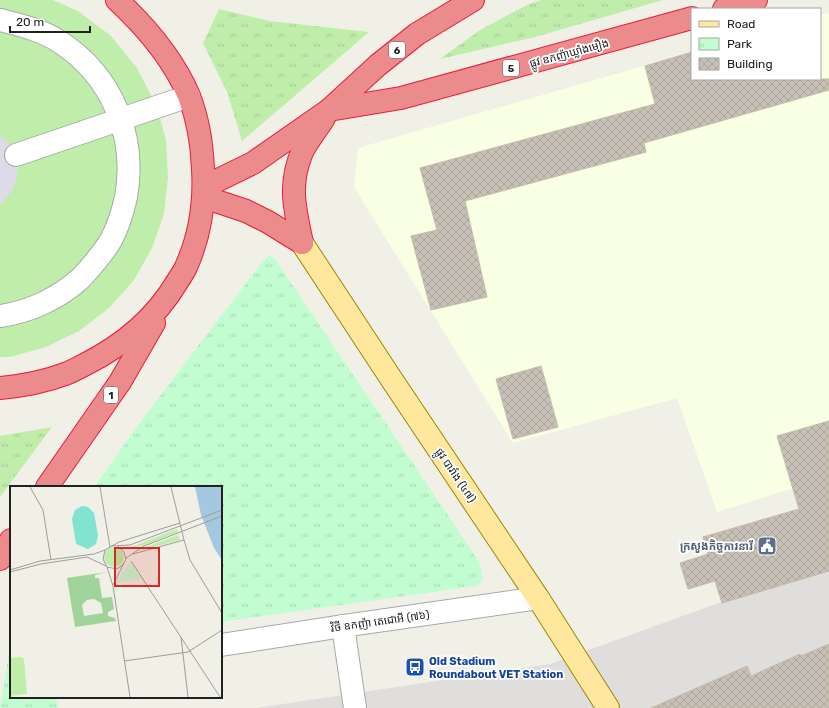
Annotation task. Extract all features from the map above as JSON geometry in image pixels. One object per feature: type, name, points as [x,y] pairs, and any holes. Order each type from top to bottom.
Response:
[{"type":"highway","name":"1","points":[[48,486],[120,382],[186,268],[197,237],[204,192],[203,158],[199,125],[189,96],[173,65],[138,20],[117,0]]},
{"type":"highway","name":"6","points":[[329,110],[378,65],[417,34],[473,0]]},
{"type":"highway","points":[[728,8],[756,0]]},
{"type":"highway","name":"ផ្លូវ ឧកញ៉ាឃ្លាំងមឿង","points":[[329,110],[401,98],[691,18]]},
{"type":"highway","name":"5","points":[[204,192],[253,163],[329,110]]},
{"type":"highway","points":[[302,243],[294,202],[294,179],[303,152],[329,110]]},
{"type":"highway","points":[[204,192],[268,222],[302,243]]},
{"type":"highway","name":"1","points":[[0,388],[25,386],[66,374],[104,355],[138,330],[167,299]]},
{"type":"highway","points":[[0,559],[10,542]]},
{"type":"main road","name":"ផ្លូវ បារាំង (៤៧)","points":[[302,243],[538,598],[608,708]]},
{"type":"street","points":[[0,20],[30,28],[59,42],[85,62],[106,88],[121,119],[128,148],[129,179],[123,211],[111,240],[93,266],[70,288],[43,304],[13,314],[0,316]]},
{"type":"street","points":[[16,155],[189,96]]},
{"type":"street","name":"វិថី ឧកញ៉ា តេជោអី (៧៦)","points":[[222,645],[538,598]]},
{"type":"street","points":[[343,626],[355,708]]},
{"type":"shaded area","points":[[829,13],[829,477],[717,512],[677,398],[513,443],[354,187],[358,148],[691,52],[691,80],[821,80],[821,15]]},
{"type":"shaded area","points":[[0,136],[11,146],[18,164],[16,182],[12,191],[0,204]]},
{"type":"shaded area","points":[[829,563],[829,708],[256,708],[550,664]]},
{"type":"green space","points":[[0,0],[53,0],[78,11],[111,36],[137,68],[157,107],[166,140],[168,177],[164,214],[152,248],[134,280],[109,308],[79,331],[46,347],[10,357],[0,357]]},
{"type":"green space","points":[[541,0],[663,0],[535,37],[440,59],[480,30],[525,6]]},
{"type":"green space","points":[[219,9],[270,21],[369,32],[242,141],[227,92],[203,43]]},
{"type":"green space","points":[[269,255],[275,259],[480,563],[483,578],[477,586],[222,622],[222,486],[95,486],[144,417]]},
{"type":"green space","points":[[52,427],[0,497],[0,436]]},
{"type":"green space","points":[[10,646],[10,698],[57,698],[58,708],[0,708]]},
{"type":"building","points":[[691,52],[691,80],[829,79],[829,90],[644,143],[646,152],[465,201],[487,297],[431,310],[411,236],[437,230],[420,168],[655,104],[645,66]]},
{"type":"building","points":[[541,366],[558,427],[513,439],[496,379]]},
{"type":"building","name":"ក្រសួងកិច្ចការនារី","points":[[829,421],[829,571],[722,603],[715,581],[688,589],[680,563],[708,554],[703,537],[799,509],[777,436]]},
{"type":"building","points":[[829,644],[829,708],[651,708],[747,666],[751,676],[800,654],[801,656]]},
{"type":"place","name":"ក្រសួងកិច្ចការនារី","points":[[767,546]]},
{"type":"place","name":"Old Stadium Roundabout VET Station","points":[[415,667]]}]
